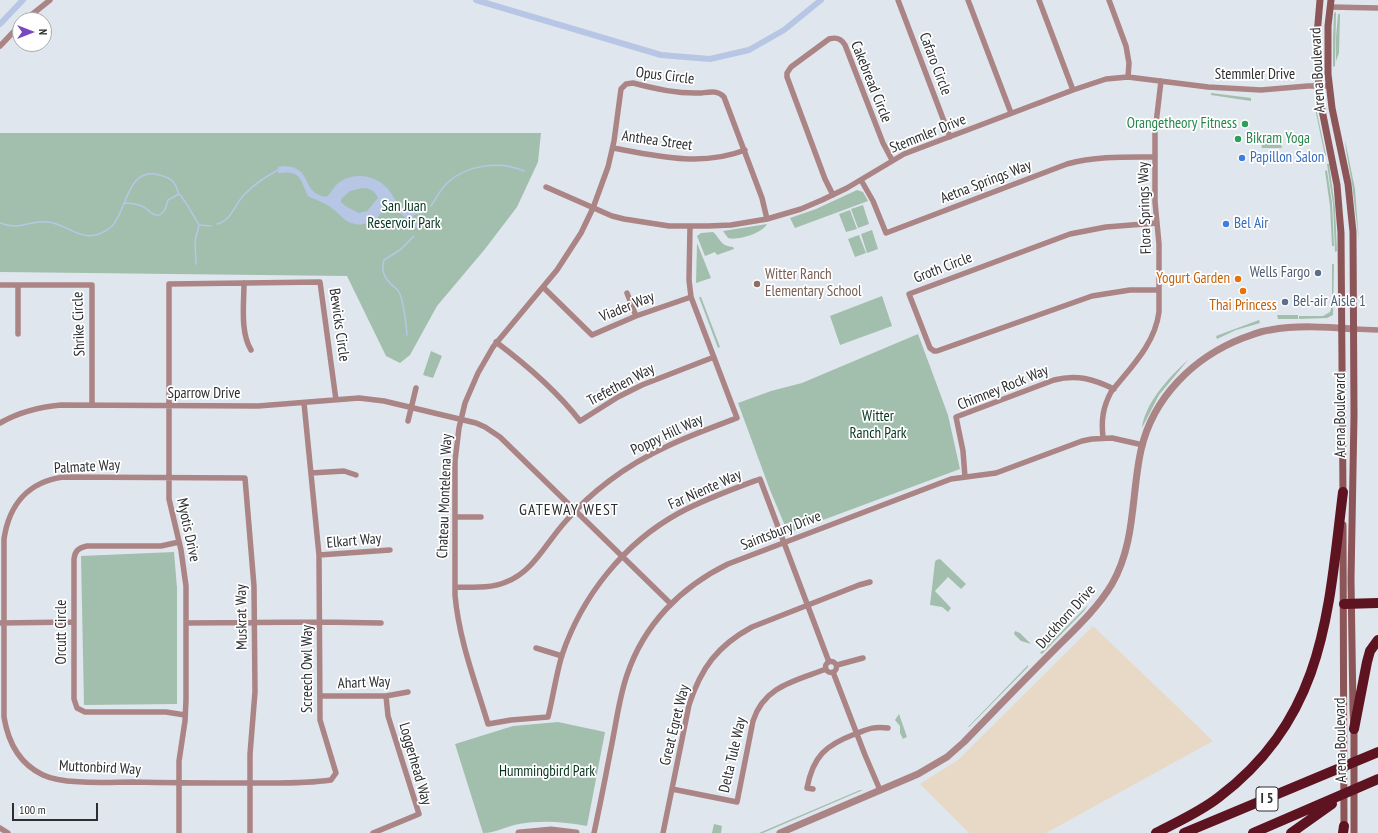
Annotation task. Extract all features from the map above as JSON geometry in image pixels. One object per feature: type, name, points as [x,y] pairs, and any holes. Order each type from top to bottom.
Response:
[{"type":"highway","points":[[1156,833],[1206,806],[1242,778],[1266,752],[1285,728],[1305,692],[1321,642],[1332,580],[1343,492]]},
{"type":"highway","points":[[1348,604],[1378,603]]},
{"type":"highway","points":[[1354,729],[1367,662],[1370,651],[1378,640]]},
{"type":"highway","points":[[1349,765],[1378,747]]},
{"type":"highway","name":"I 5","points":[[1184,833],[1378,752]]},
{"type":"highway","name":"I 5","points":[[1253,833],[1378,779]]},
{"type":"highway","points":[[1291,833],[1349,792]]},
{"type":"main road","name":"Arena Boulevard","points":[[1320,0],[1318,35],[1319,86],[1335,171],[1340,209],[1342,256],[1343,492],[1354,729],[1354,833]]},
{"type":"main road","name":"Arena Boulevard","points":[[1330,3],[1327,46],[1329,86],[1332,108],[1345,166],[1353,232],[1354,416],[1351,579],[1348,604],[1344,733],[1344,830]]},
{"type":"street","points":[[35,12],[50,0]]},
{"type":"street","name":"Cafaro Circle","points":[[898,0],[950,137]]},
{"type":"street","points":[[968,0],[1011,113]]},
{"type":"street","points":[[1039,0],[1073,90]]},
{"type":"street","points":[[1109,0],[1126,46],[1128,77]]},
{"type":"street","points":[[1330,3],[1378,8]]},
{"type":"street","points":[[0,46],[12,33]]},
{"type":"street","name":"Cakebread Circle","points":[[833,195],[787,78],[787,73],[791,67],[829,39],[840,39],[845,45],[882,143],[892,160]]},
{"type":"street","name":"Stemmler Drive","points":[[546,187],[612,216],[624,219],[647,223],[690,227],[731,225],[801,209],[833,195],[904,154],[1106,79],[1128,77],[1208,87],[1261,90],[1329,86]]},
{"type":"street","name":"Flora Springs Way","points":[[1103,438],[1102,416],[1107,400],[1147,346],[1158,321],[1159,244],[1155,202],[1155,132],[1161,81]]},
{"type":"street","name":"Opus Circle","points":[[593,208],[601,188],[613,148],[618,119],[620,93],[623,86],[629,83],[673,92],[719,93],[724,97],[765,204],[767,218]]},
{"type":"street","name":"Anthea Street","points":[[613,148],[651,155],[690,159],[726,157],[745,150]]},
{"type":"street","name":"Aetna Springs Way","points":[[861,180],[873,201],[886,233],[1078,161],[1103,158],[1155,157]]},
{"type":"street","name":"Chateau Montelena Way","points":[[488,724],[462,642],[457,613],[455,587],[456,443],[461,419],[472,386],[485,360],[496,342],[543,287],[570,252],[593,208]]},
{"type":"street","name":"Groth Circle","points":[[1157,223],[1106,227],[1070,234],[909,294],[930,348],[937,351],[1092,296],[1124,291],[1159,290]]},
{"type":"street","name":"Poppy Hill Way","points":[[455,587],[488,587],[498,585],[520,575],[535,561],[551,538],[576,511],[609,481],[646,456],[686,437],[737,418],[691,297],[689,280],[690,227]]},
{"type":"street","name":"Bewicks Circle","points":[[244,283],[320,282],[336,400]]},
{"type":"street","points":[[244,283],[244,334],[251,350]]},
{"type":"street","name":"Myotis Drive","points":[[179,833],[179,761],[185,715],[186,623],[185,572],[170,508],[168,478],[169,284],[244,283]]},
{"type":"street","name":"Shrike Circle","points":[[0,285],[92,285],[92,404]]},
{"type":"street","points":[[18,285],[18,334]]},
{"type":"street","name":"Viader Way","points":[[543,287],[592,335],[636,316],[691,297]]},
{"type":"street","points":[[627,294],[636,316]]},
{"type":"street","name":"Duckhorn Drive","points":[[780,833],[918,774],[933,766],[956,750],[1099,603],[1117,574],[1127,546],[1132,524],[1139,464],[1143,445],[1153,418],[1167,395],[1185,374],[1208,355],[1233,342],[1253,334],[1269,330],[1291,327],[1378,330]]},
{"type":"street","name":"Trefethen Way","points":[[496,342],[550,386],[580,421],[618,397],[642,385],[714,357]]},
{"type":"street","name":"Chimney Rock Way","points":[[965,477],[963,451],[956,417],[1063,377],[1089,378],[1114,389]]},
{"type":"street","points":[[408,421],[410,407],[416,388]]},
{"type":"street","name":"Sparrow Drive","points":[[0,423],[11,417],[51,406],[92,404],[258,406],[359,398],[372,399],[410,407],[476,423],[493,431],[671,604]]},
{"type":"street","name":"Screech Owl Way","points":[[179,783],[310,783],[331,780],[336,773],[320,720],[319,555],[304,403]]},
{"type":"street","name":"Saintsbury Drive","points":[[594,833],[623,691],[633,660],[648,632],[671,604],[695,583],[711,572],[728,564],[951,479],[996,473],[1082,441],[1103,438],[1122,439],[1143,445]]},
{"type":"street","points":[[311,474],[344,471],[356,475]]},
{"type":"street","name":"Palmate Way","points":[[2,623],[4,539],[6,526],[11,512],[24,495],[41,483],[63,477],[168,478]]},
{"type":"street","name":"Muskrat Way","points":[[168,478],[245,478],[254,586],[255,692],[250,754],[250,833]]},
{"type":"street","name":"Far Niente Way","points":[[488,724],[511,720],[548,717],[562,656],[569,637],[587,602],[622,556],[648,533],[678,514],[704,501],[760,479],[829,662]]},
{"type":"street","points":[[455,517],[481,517]]},
{"type":"street","name":"Orcutt Circle","points":[[179,542],[160,546],[87,546],[78,549],[74,559],[74,699],[77,708],[85,712],[166,712],[185,715]]},
{"type":"street","name":"Elkart Way","points":[[319,555],[390,550]]},
{"type":"street","name":"Great Egret Way","points":[[663,833],[689,705],[696,684],[712,658],[725,644],[745,630],[770,619],[870,582]]},
{"type":"street","points":[[2,623],[74,622]]},
{"type":"street","name":"Muttonbird Way","points":[[2,623],[4,717],[6,730],[16,753],[24,762],[43,775],[64,781],[179,783]]},
{"type":"street","points":[[186,623],[381,623]]},
{"type":"street","points":[[536,648],[562,656]]},
{"type":"street","points":[[833,672],[829,672],[826,669],[826,665],[829,662],[834,662],[837,665],[864,658]]},
{"type":"street","points":[[833,672],[836,670],[837,665]]},
{"type":"street","name":"Delta Tule Way","points":[[672,789],[737,802],[753,721],[757,709],[772,692],[780,687],[826,669]]},
{"type":"street","points":[[833,672],[880,790]]},
{"type":"street","name":"Ahart Way","points":[[320,696],[386,696],[408,692]]},
{"type":"street","name":"Loggerhead Way","points":[[373,833],[419,814],[388,716],[386,696]]},
{"type":"street","points":[[813,789],[806,788],[810,773],[817,758],[834,743],[877,727],[888,728]]},
{"type":"street","points":[[0,828],[8,833]]},
{"type":"street","points":[[519,833],[551,830],[576,833]]},
{"type":"shaded area","points":[[1093,626],[1213,741],[1046,833],[969,833],[920,784],[958,760]]},
{"type":"green space","points":[[1336,12],[1335,66],[1333,67],[1334,13]]},
{"type":"green space","points":[[1338,14],[1340,14],[1339,53],[1336,61],[1336,37]]},
{"type":"green space","points":[[1211,93],[1251,98],[1251,101],[1211,95]]},
{"type":"green space","points":[[1316,108],[1326,155],[1325,156],[1316,113]]},
{"type":"green space","name":"San Juan Reservoir Park","points":[[0,133],[541,133],[538,162],[517,207],[485,249],[437,306],[410,355],[400,363],[386,356],[347,276],[0,272]]},
{"type":"green space","points":[[1280,140],[1282,148],[1262,148],[1261,142]]},
{"type":"green space","points":[[1345,140],[1355,189],[1359,242],[1352,184]]},
{"type":"green space","points":[[1327,164],[1329,164],[1335,207],[1337,251],[1335,252],[1333,204]]},
{"type":"green space","points":[[1327,170],[1332,203],[1334,246],[1332,246],[1330,206],[1325,171]]},
{"type":"green space","points":[[857,190],[863,192],[868,201],[795,228],[790,218],[816,209]]},
{"type":"green space","points":[[863,205],[869,224],[858,228],[851,209]]},
{"type":"green space","points":[[850,210],[857,229],[846,232],[839,214]]},
{"type":"green space","points":[[767,224],[765,227],[749,236],[732,239],[728,238],[723,231]]},
{"type":"green space","points":[[872,230],[878,249],[867,253],[861,234]]},
{"type":"green space","points":[[713,232],[723,244],[733,247],[734,249],[717,255],[715,252],[705,256],[697,236],[701,233]]},
{"type":"green space","points":[[859,235],[866,253],[855,257],[848,239]]},
{"type":"green space","points":[[697,243],[711,278],[696,283]]},
{"type":"green space","points":[[1332,264],[1334,264],[1333,315],[1327,318],[1299,319],[1299,316],[1323,316],[1330,312],[1332,306]]},
{"type":"green space","points":[[882,296],[892,326],[840,345],[830,316]]},
{"type":"green space","points":[[699,297],[701,297],[720,347],[718,348]]},
{"type":"green space","points":[[1277,315],[1298,315],[1298,319],[1278,319]]},
{"type":"green space","points":[[1259,320],[1260,323],[1236,330],[1217,339],[1216,336]]},
{"type":"green space","name":"Witter Ranch Park","points":[[918,334],[948,415],[960,469],[788,533],[770,490],[738,403],[771,391],[802,383]]},
{"type":"green space","points":[[431,351],[442,356],[433,378],[423,375]]},
{"type":"green space","points":[[1188,360],[1159,395],[1142,428],[1148,409],[1159,391],[1173,374]]},
{"type":"green space","points":[[174,552],[177,588],[177,704],[84,705],[81,556]]},
{"type":"green space","points":[[940,559],[966,584],[961,589],[948,577],[935,591],[951,608],[948,612],[942,607],[930,605],[935,562],[936,560]]},
{"type":"green space","points":[[1088,605],[1042,654],[1040,653]]},
{"type":"green space","points":[[1015,631],[1020,633],[1031,644],[1021,641],[1014,634]]},
{"type":"green space","points":[[1028,665],[1028,667],[968,727]]},
{"type":"green space","points":[[899,714],[907,737],[903,739],[900,733],[900,726],[895,720]]},
{"type":"green space","name":"Hummingbird Park","points":[[558,722],[605,732],[587,826],[536,822],[519,824],[492,832],[483,833],[455,744],[513,726]]},
{"type":"green space","points":[[863,790],[763,833],[759,833]]},
{"type":"green space","points":[[714,824],[722,826],[721,833],[712,833]]},
{"type":"water","points":[[278,167],[293,167],[300,171],[313,191],[318,195],[326,197],[341,181],[355,176],[369,177],[386,187],[403,209],[418,211],[420,209],[423,213],[414,215],[413,217],[418,226],[416,227],[413,226],[400,213],[387,208],[383,210],[377,218],[371,221],[360,224],[351,223],[327,205],[308,196],[299,177],[295,174],[286,172],[278,173]],"holes":[[[365,188],[374,192],[378,198],[367,211],[359,213],[345,206],[341,202],[341,199],[350,191]]]},
{"type":"waterway","points":[[0,24],[23,0]]},
{"type":"waterway","points":[[476,0],[661,55],[710,59],[749,50],[784,30],[821,0]]},
{"type":"waterway","points":[[431,206],[447,183],[455,177],[474,168],[495,165],[524,171]]},
{"type":"waterway","points":[[217,224],[226,220],[243,196],[251,188],[278,170]]},
{"type":"waterway","points":[[0,223],[18,226],[35,222],[47,222],[60,225],[83,235],[96,235],[112,226],[117,219],[134,183],[140,177],[148,174],[159,175],[173,181],[179,194],[199,225],[195,241],[196,264]]},
{"type":"waterway","points":[[124,203],[142,206],[153,214],[158,215],[164,211],[168,200],[179,194]]},
{"type":"waterway","points":[[199,225],[211,226]]},
{"type":"waterway","points":[[407,335],[400,296],[398,291],[386,278],[383,267],[384,260],[400,250],[414,236]]},
{"type":"place","name":"Orangetheory Fitness","points":[[1245,124]]},
{"type":"place","name":"Bikram Yoga","points":[[1238,139]]},
{"type":"place","name":"Papillon Salon","points":[[1242,158]]},
{"type":"place","name":"Bel Air","points":[[1226,224]]},
{"type":"place","name":"Wells Fargo","points":[[1318,273]]},
{"type":"place","name":"Yogurt Garden","points":[[1238,279]]},
{"type":"place","name":"Witter Ranch Elementary School","points":[[757,284]]},
{"type":"place","name":"Thai Princess","points":[[1243,291]]},
{"type":"place","name":"Bel-air Aisle 1","points":[[1285,302]]},
{"type":"district","name":"GATEWAY WEST","points":[[569,510]]}]
